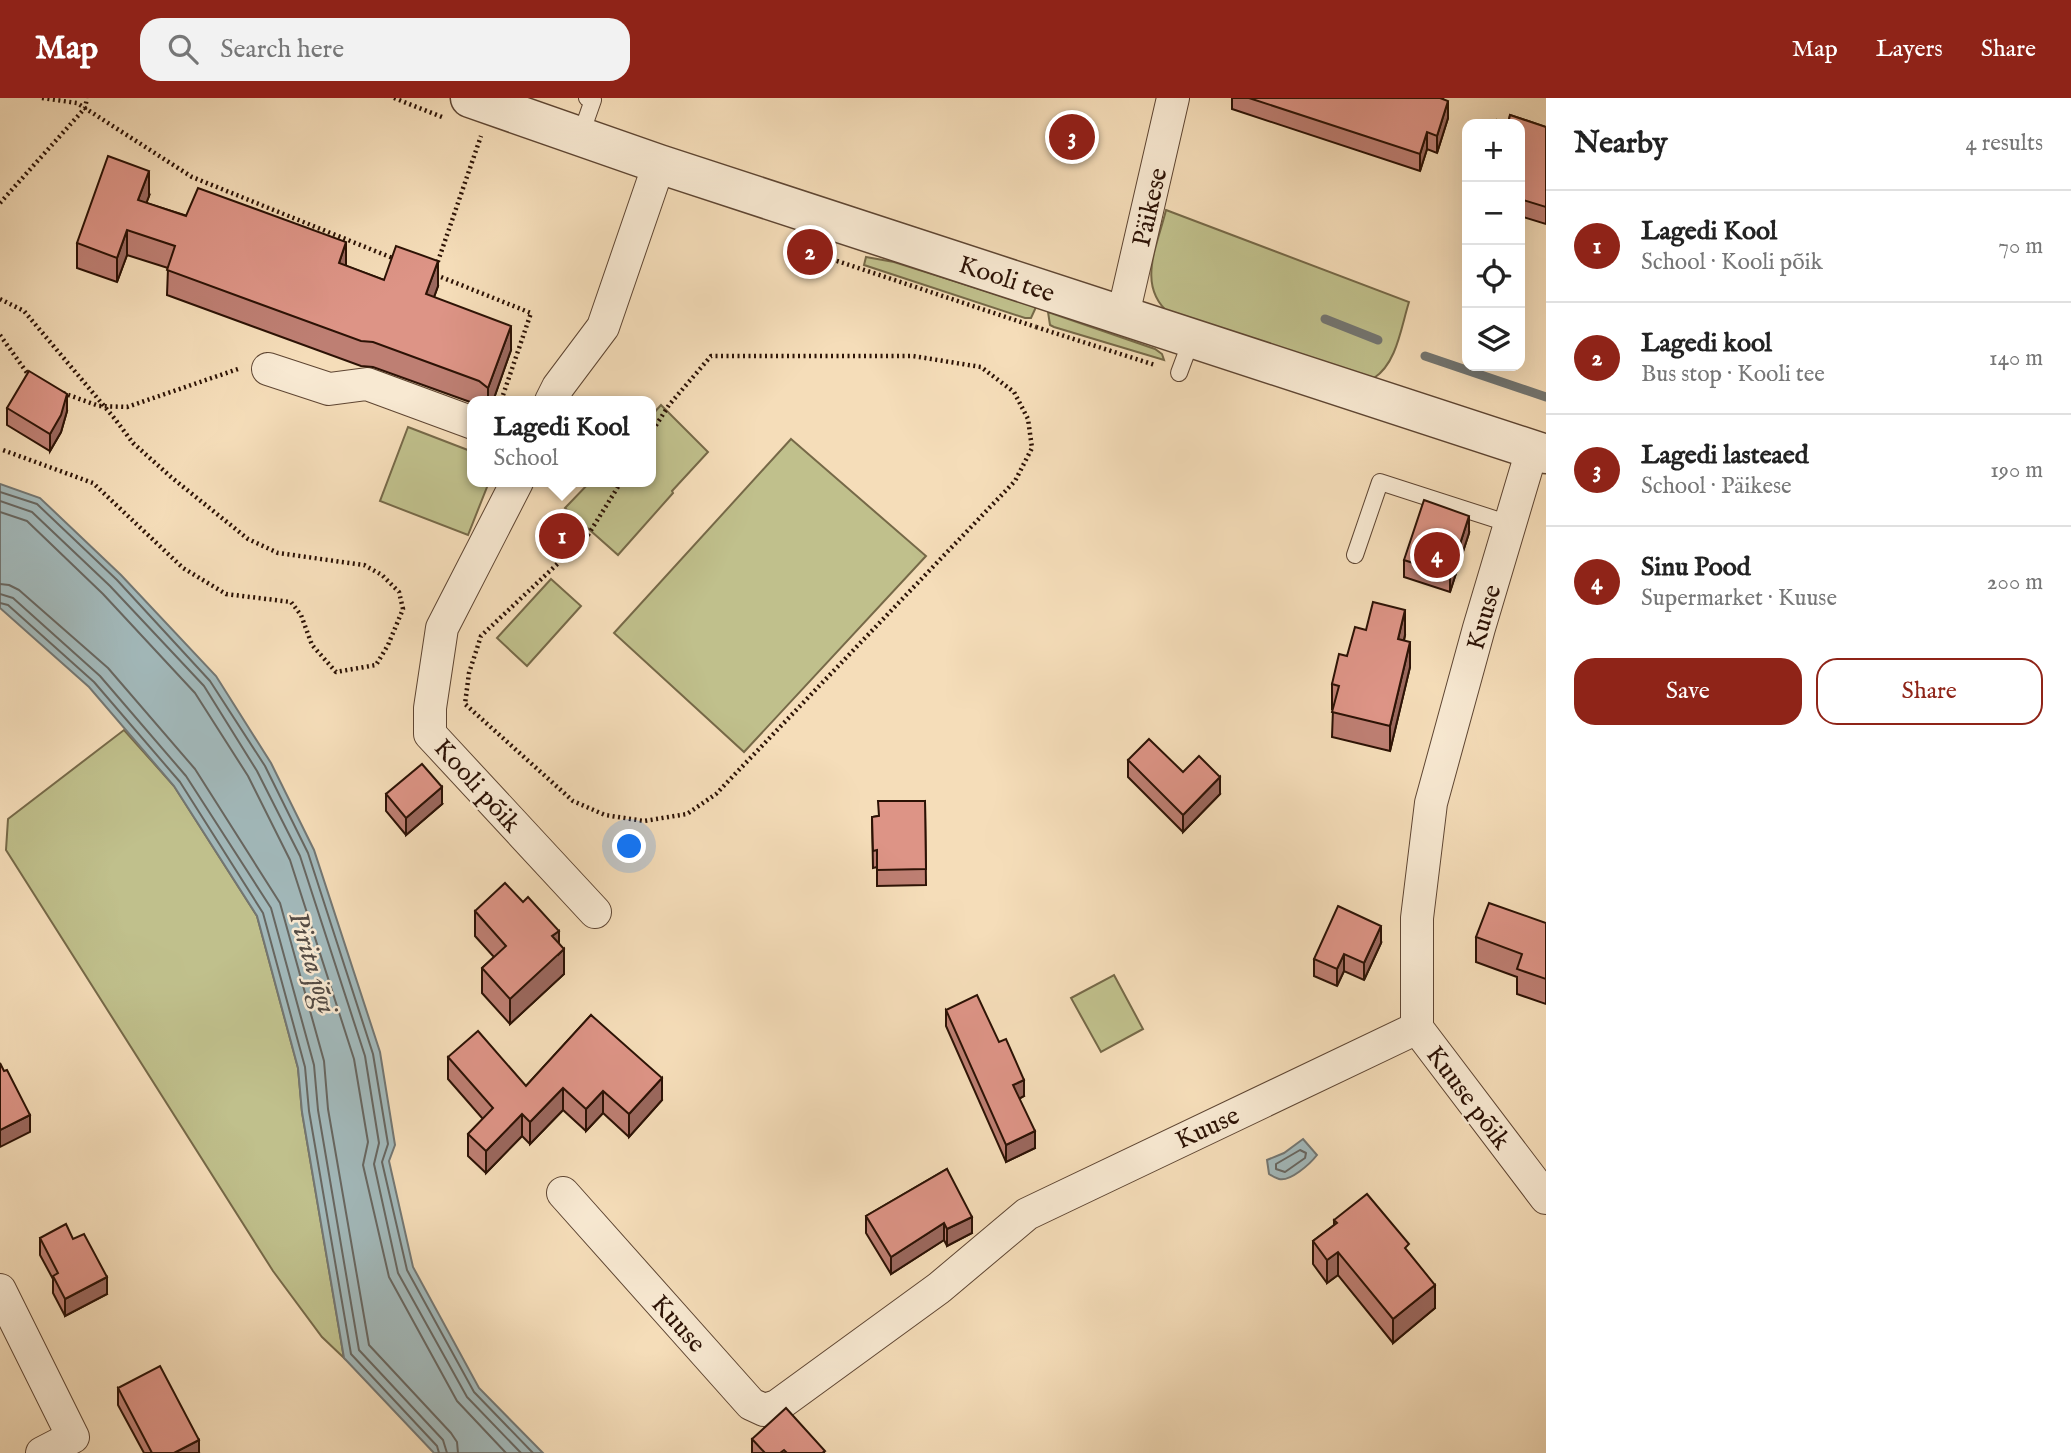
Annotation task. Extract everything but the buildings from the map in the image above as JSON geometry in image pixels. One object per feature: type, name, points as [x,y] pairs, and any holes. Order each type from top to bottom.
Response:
[{"type":"street","name":"Päikese","points":[[1123,315],[1173,98]]},
{"type":"street","name":"Kooli tee","points":[[466,116],[580,137],[1123,315],[1186,355],[1539,452]]},
{"type":"street","points":[[554,396],[603,327],[659,164]]},
{"type":"street","points":[[268,369],[329,389],[367,384],[467,421]]},
{"type":"street","name":"Kuuse","points":[[563,1193],[751,1404],[764,1410],[777,1406],[939,1288],[1027,1214],[1417,1028],[1417,918],[1431,803],[1510,524],[1539,452]]},
{"type":"street","name":"Kooli põik","points":[[514,487],[442,628],[430,708],[430,734],[595,912]]},
{"type":"street","name":"Kuuse põik","points":[[1417,1028],[1546,1198]]},
{"type":"street","points":[[0,1290],[73,1437],[42,1453]]},
{"type":"lane","points":[[580,137],[593,100],[587,98]]},
{"type":"lane","points":[[1355,555],[1380,482],[1510,524]]},
{"type":"path","points":[[42,98],[77,103],[192,177],[399,261]]},
{"type":"path","points":[[0,203],[85,108],[87,98]]},
{"type":"path","points":[[394,98],[466,116],[434,275],[531,313],[502,396]]},
{"type":"path","points":[[0,299],[24,311],[133,443],[248,539],[278,553],[364,565],[382,575],[399,592],[404,609],[376,665],[336,672],[312,645],[301,615],[291,602],[226,594],[183,568],[93,483],[0,449]]},
{"type":"path","points":[[0,335],[28,376],[38,382]]},
{"type":"path","points":[[618,487],[588,535],[481,636],[469,673],[465,704],[573,801],[605,815],[644,821],[687,814],[716,794],[1015,481],[1032,448],[1028,419],[1014,392],[981,367],[913,356],[711,356],[668,405],[656,425]]},
{"type":"path","points":[[58,392],[104,406],[127,407],[243,368],[268,369]]},
{"type":"green space","points":[[1166,210],[1409,302],[1397,344],[1388,363],[1374,378],[1170,314],[1160,303],[1151,279],[1154,252]]},
{"type":"green space","points":[[866,257],[894,262],[1036,307],[1031,318],[1025,318],[864,265]]},
{"type":"green space","points":[[1048,312],[1155,349],[1162,354],[1164,360],[1054,327],[1050,325]]},
{"type":"green space","points":[[661,405],[708,452],[618,555],[565,508],[585,487],[656,487],[656,410]]},
{"type":"green space","points":[[408,427],[467,450],[467,487],[487,487],[468,535],[380,501]]},
{"type":"green space","points":[[791,439],[926,556],[744,752],[614,633]]},
{"type":"green space","points":[[551,579],[581,606],[527,666],[497,638]]},
{"type":"green space","points":[[124,730],[174,786],[257,916],[298,1068],[302,1112],[344,1358],[322,1337],[273,1271],[6,850],[8,819]]},
{"type":"green space","points":[[1114,975],[1143,1029],[1101,1052],[1071,998]]},
{"type":"water","name":"Pirita jõgi","points":[[0,484],[40,498],[121,575],[216,676],[271,763],[314,850],[380,1052],[395,1145],[389,1161],[413,1267],[479,1388],[543,1453],[434,1453],[344,1358],[302,1112],[298,1068],[257,916],[174,786],[89,687],[0,608]]},
{"type":"water","points":[[1303,1139],[1317,1155],[1314,1159],[1289,1178],[1279,1179],[1269,1174],[1267,1160],[1284,1153]]},
{"type":"waterway","points":[[1325,319],[1378,340]]},
{"type":"waterway","points":[[1425,356],[1546,397]]},
{"type":"place","name":"Lagedi lasteaed","points":[[1072,137]]},
{"type":"place","name":"Lagedi kool","points":[[810,252]]},
{"type":"place","name":"Lagedi Kool","points":[[562,536]]},
{"type":"place","name":"Sinu Pood","points":[[1437,555]]}]
